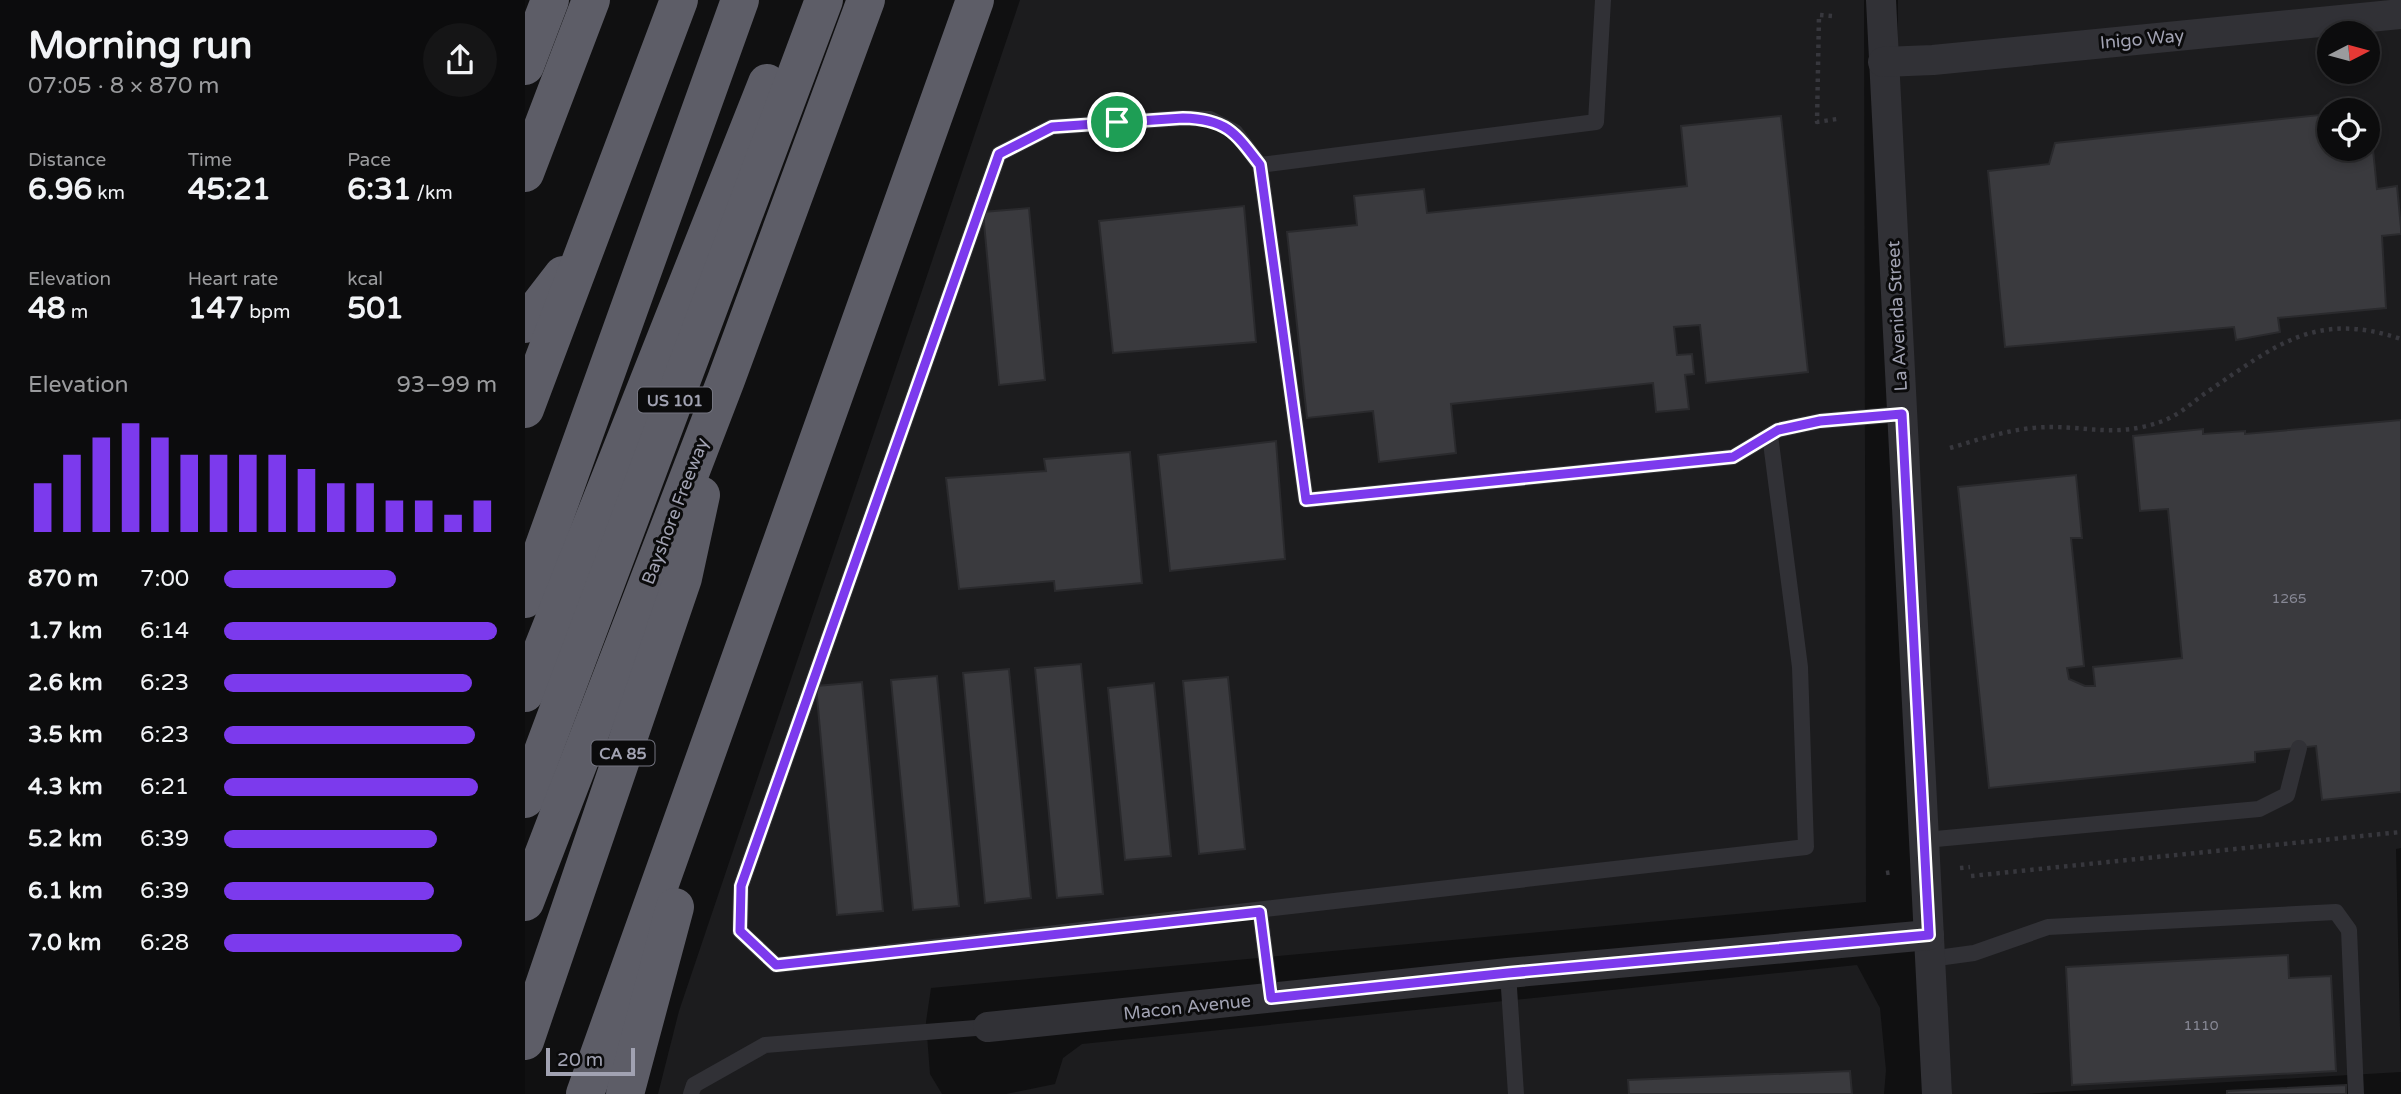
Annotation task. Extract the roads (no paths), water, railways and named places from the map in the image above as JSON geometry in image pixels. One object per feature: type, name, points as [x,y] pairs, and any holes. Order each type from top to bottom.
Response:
[{"type":"highway","points":[[525,23],[533,0]]},
{"type":"highway","points":[[525,66],[550,0]]},
{"type":"highway","points":[[525,173],[591,0]]},
{"type":"highway","points":[[525,410],[679,0]]},
{"type":"highway","points":[[525,599],[740,0]]},
{"type":"highway","points":[[525,693],[800,0]]},
{"type":"highway","name":"US 101","points":[[525,799],[824,0]]},
{"type":"highway","name":"Bayshore Freeway","points":[[525,902],[726,380],[866,0]]},
{"type":"highway","points":[[585,1094],[975,0]]},
{"type":"highway","points":[[525,324],[586,246]]},
{"type":"highway","name":"CA 85","points":[[525,1041],[683,578],[726,380]]},
{"type":"highway","points":[[625,1094],[740,659]]},
{"type":"street","name":"La Avenida Street","points":[[1881,0],[1882,62],[1937,1094]]},
{"type":"street","name":"Inigo Way","points":[[1882,62],[1933,60],[2401,14]]},
{"type":"street","name":"Macon Avenue","points":[[988,1027],[1508,973],[1930,947]]},
{"type":"lane","points":[[1260,165],[1596,122],[1603,0]]},
{"type":"lane","points":[[1770,435],[1800,667],[1806,847],[1260,912],[776,965],[740,931],[741,886],[999,154],[1052,127],[1183,118],[1210,119],[1235,132],[1260,165],[1306,500],[1733,457],[1778,430],[1820,421],[1902,414]]},
{"type":"lane","points":[[1925,840],[2259,809],[2287,794],[2299,748]]},
{"type":"lane","points":[[1260,912],[1271,998]]},
{"type":"lane","points":[[1930,947],[1974,953],[2048,926],[2336,912],[2349,930],[2356,1094]]},
{"type":"lane","points":[[1508,973],[1516,1094]]},
{"type":"lane","points":[[691,1094],[694,1085],[765,1045],[988,1027]]}]
